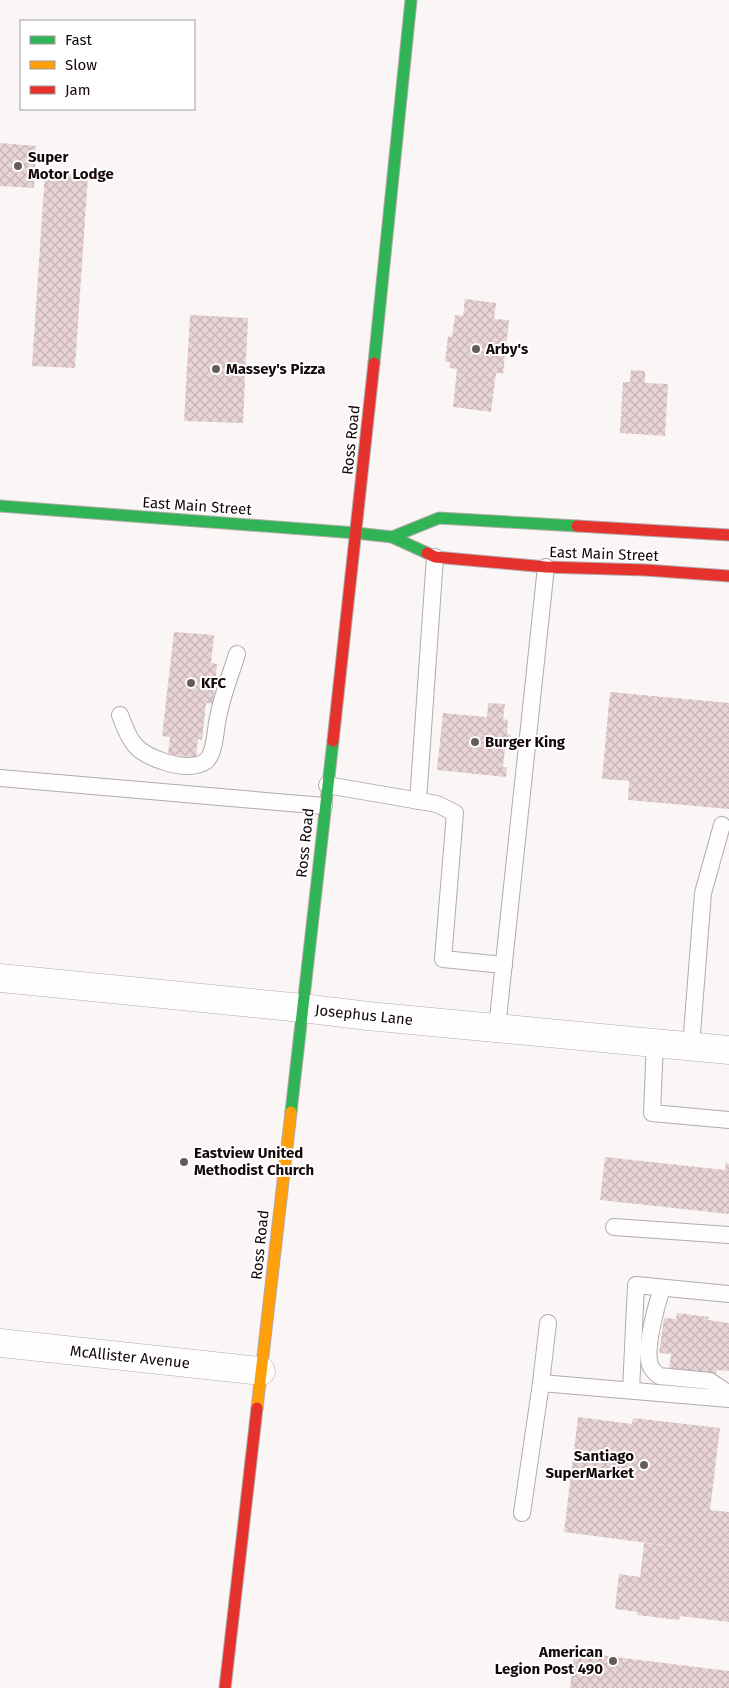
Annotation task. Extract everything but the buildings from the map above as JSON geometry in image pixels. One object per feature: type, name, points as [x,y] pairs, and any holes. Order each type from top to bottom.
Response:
[{"type":"street","name":"Ross Road","points":[[226,1688],[356,533],[411,0]]},
{"type":"street","name":"East Main Street","points":[[0,506],[392,537],[435,556],[546,567],[645,570],[729,576]]},
{"type":"street","name":"East Main Street","points":[[392,537],[439,518],[729,536]]},
{"type":"street","name":"Josephus Lane","points":[[0,978],[368,1016],[729,1050]]},
{"type":"street","name":"McAllister Avenue","points":[[0,1343],[261,1372]]},
{"type":"lane","points":[[418,801],[435,556]]},
{"type":"lane","points":[[497,1028],[546,567]]},
{"type":"lane","points":[[120,715],[128,736],[136,748],[151,757],[174,765],[195,766],[206,761],[211,755],[214,746],[219,713],[236,654]]},
{"type":"lane","points":[[0,778],[324,806]]},
{"type":"lane","points":[[327,785],[437,804],[455,813],[443,959],[504,965]]},
{"type":"lane","points":[[691,1046],[703,893],[722,825]]},
{"type":"lane","points":[[655,1042],[652,1113],[729,1120]]},
{"type":"lane","points":[[614,1227],[729,1235]]},
{"type":"lane","points":[[631,1390],[636,1285],[729,1294]]},
{"type":"lane","points":[[662,1288],[652,1322],[648,1358],[651,1368],[659,1376],[710,1381],[729,1394]]},
{"type":"lane","points":[[522,1513],[542,1383],[548,1323]]},
{"type":"lane","points":[[542,1383],[729,1399]]},
{"type":"traffic: fast","points":[[374,363],[411,0]]},
{"type":"traffic: fast","points":[[0,506],[356,533],[392,537],[427,553]]},
{"type":"traffic: fast","points":[[392,537],[439,518],[577,526]]},
{"type":"traffic: fast","points":[[291,1112],[333,741]]},
{"type":"traffic: slow","points":[[257,1408],[291,1112]]},
{"type":"traffic: jam","points":[[333,741],[374,363]]},
{"type":"traffic: jam","points":[[577,526],[729,535]]},
{"type":"traffic: jam","points":[[427,553],[435,557],[546,567],[645,570],[729,576]]},
{"type":"traffic: jam","points":[[225,1688],[257,1408]]},
{"type":"place","name":"Super Motor Lodge","points":[[18,166]]},
{"type":"place","name":"Arby's","points":[[476,349]]},
{"type":"place","name":"Massey's Pizza","points":[[216,369]]},
{"type":"place","name":"KFC","points":[[191,683]]},
{"type":"place","name":"Burger King","points":[[475,742]]},
{"type":"place","name":"Eastview United Methodist Church","points":[[184,1162]]},
{"type":"place","name":"Santiago SuperMarket","points":[[644,1465]]},
{"type":"place","name":"American Legion Post 490","points":[[613,1661]]}]
